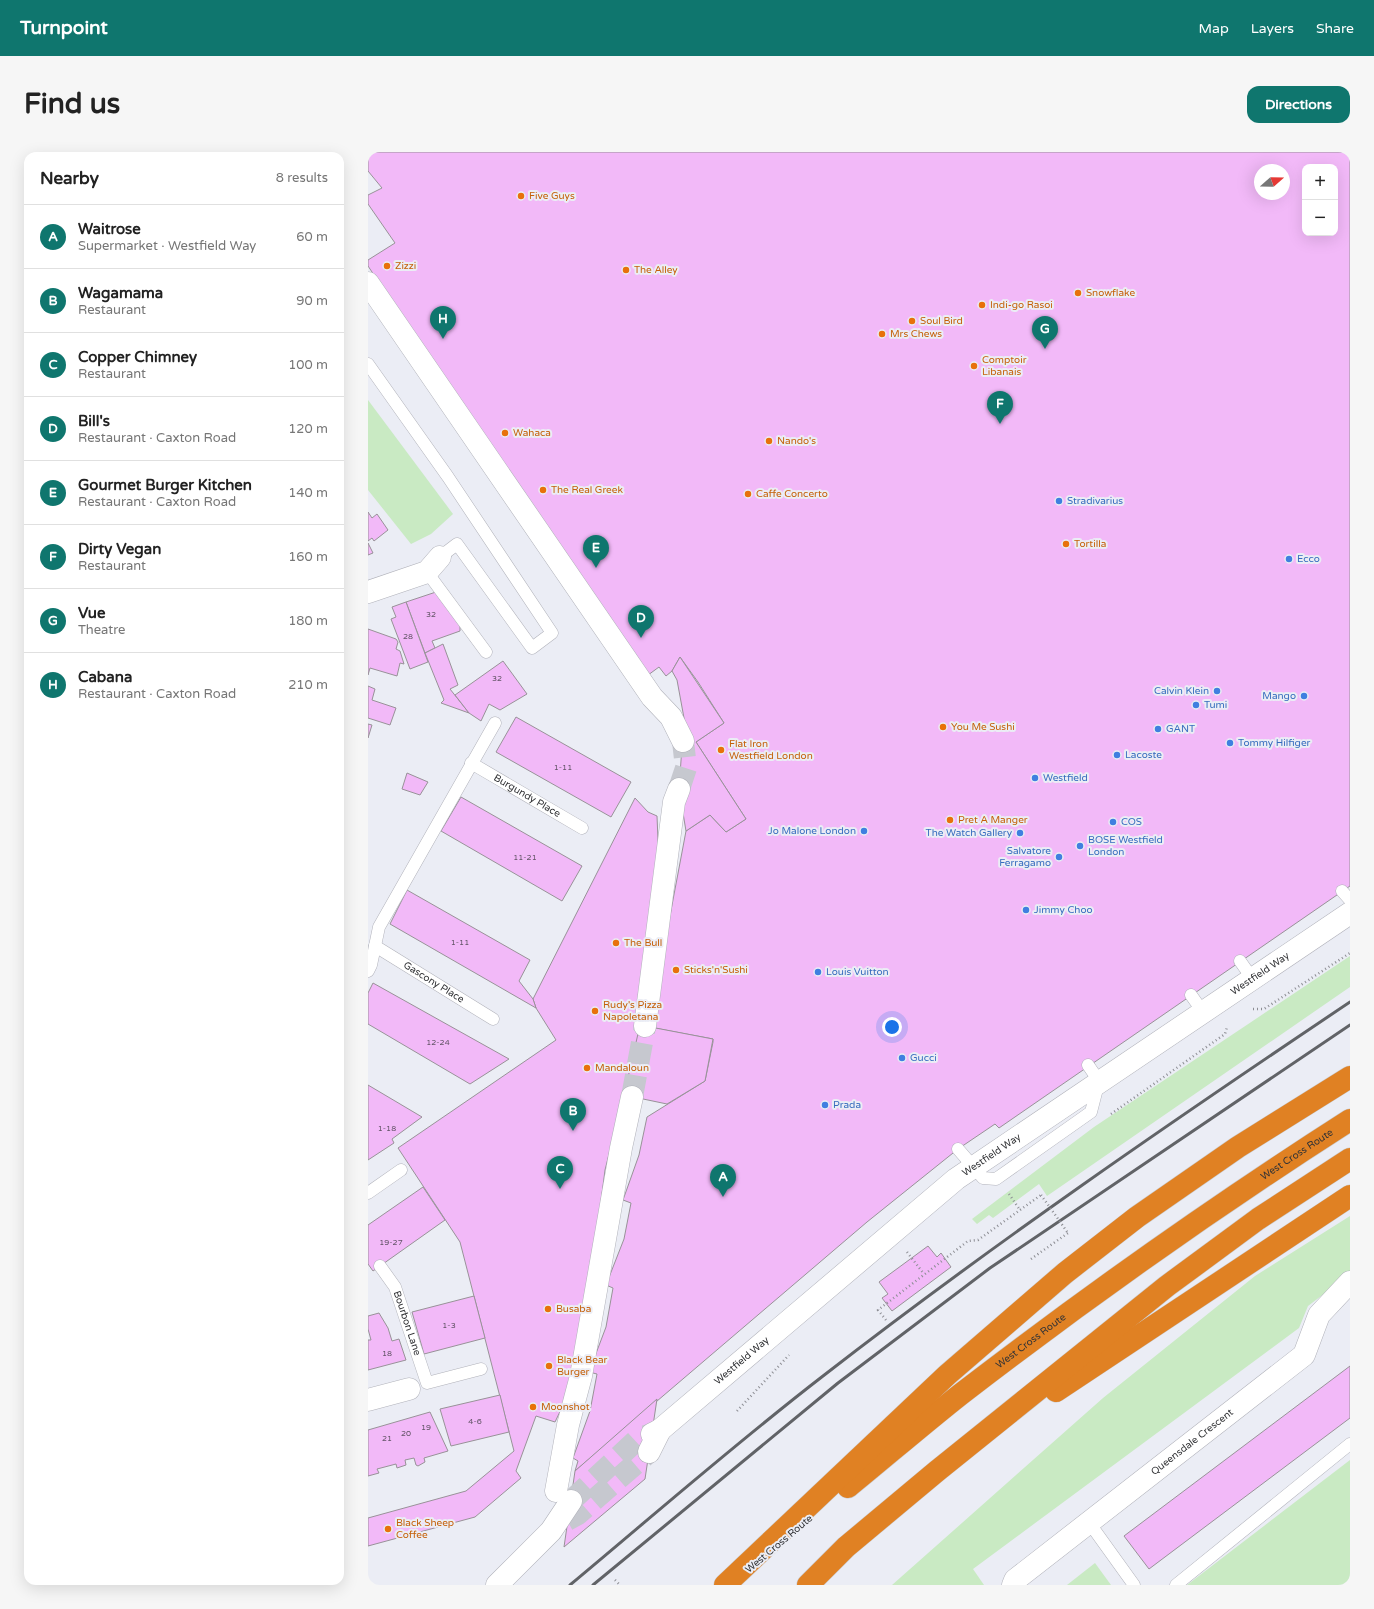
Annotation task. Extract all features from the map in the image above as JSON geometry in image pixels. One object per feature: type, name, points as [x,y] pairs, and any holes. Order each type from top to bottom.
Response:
[{"type":"highway","points":[[725,1585],[947,1375],[1065,1273],[1137,1217],[1232,1151],[1350,1077]]},
{"type":"highway","name":"West Cross Route","points":[[730,1585],[960,1394],[1085,1302],[1279,1165],[1350,1120]]},
{"type":"highway","points":[[808,1585],[846,1547],[937,1470],[1167,1286],[1258,1219],[1350,1159]]},
{"type":"highway","points":[[937,1470],[1350,1196]]},
{"type":"street","points":[[368,283],[652,697],[671,717],[683,741]]},
{"type":"street","points":[[368,592],[434,565]]},
{"type":"street","points":[[645,1026],[659,933],[674,802],[678,789]]},
{"type":"street","name":"Westfield Way","points":[[654,1439],[956,1179],[1093,1073],[1197,1004],[1246,969],[1350,913]]},
{"type":"street","points":[[497,1585],[561,1511],[568,1425],[581,1376],[621,1148],[632,1097]]},
{"type":"street","name":"Queensdale Crescent","points":[[1012,1585],[1014,1580],[1088,1521],[1304,1355],[1319,1315],[1350,1282]]},
{"type":"street","points":[[368,1400],[418,1386]]},
{"type":"lane","points":[[368,364],[448,477],[552,633],[532,648],[457,544],[434,565],[486,652]]},
{"type":"lane","points":[[368,971],[371,966],[379,927],[495,723]]},
{"type":"lane","name":"Burgundy Place","points":[[471,763],[582,828]]},
{"type":"lane","name":"Gascony Place","points":[[375,946],[493,1019]]},
{"type":"lane","points":[[958,1149],[973,1167]]},
{"type":"lane","points":[[368,1193],[401,1170]]},
{"type":"lane","name":"Bourbon Lane","points":[[380,1266],[394,1287],[418,1386]]},
{"type":"lane","points":[[418,1386],[481,1369]]},
{"type":"lane","points":[[1176,1585],[1350,1444]]},
{"type":"lane","points":[[1088,1521],[1134,1585]]},
{"type":"path","points":[[1247,1009],[1264,1009],[1350,953]]},
{"type":"path","points":[[1109,1116],[1225,1034],[1228,1020]]},
{"type":"path","points":[[1008,1192],[1020,1210]]},
{"type":"path","points":[[886,1320],[878,1310],[968,1241],[978,1240],[1041,1195],[1068,1233],[1031,1259]]},
{"type":"path","points":[[912,1258],[924,1274]]},
{"type":"path","points":[[616,1580],[620,1585]]},
{"type":"green space","points":[[368,400],[453,514],[431,534],[411,544],[368,490]]},
{"type":"green space","points":[[1350,956],[1350,987],[1047,1196],[1039,1184],[993,1218],[989,1215],[977,1224],[972,1219],[1094,1127]]},
{"type":"green space","points":[[1350,1216],[1350,1274],[1308,1306],[1299,1328],[973,1569],[984,1585],[892,1585],[1103,1398],[1255,1276]]},
{"type":"green space","points":[[1350,1460],[1350,1585],[1187,1585]]},
{"type":"green space","points":[[1095,1563],[1111,1585],[1067,1585]]},
{"type":"building","name":"Westfield","points":[[368,152],[1350,152],[1350,886],[999,1128],[995,1124],[958,1149],[867,1222],[575,1471],[578,1461],[573,1458],[590,1411],[597,1374],[589,1372],[606,1327],[613,1288],[606,1285],[624,1239],[631,1203],[623,1200],[639,1155],[647,1117],[705,1081],[713,1042],[713,1039],[649,1027],[686,831],[710,815],[726,832],[746,819],[696,742],[724,723],[698,682],[680,657],[672,671],[666,676],[659,667],[644,678],[368,266],[368,260],[395,243],[368,204],[368,195],[382,188],[368,171]]},
{"type":"building","points":[[368,512],[372,518],[377,514],[388,530],[374,541],[372,538],[368,541]]},
{"type":"building","points":[[368,543],[373,553],[368,555]]},
{"type":"building","points":[[436,592],[460,626],[460,631],[432,641],[435,648],[425,653],[406,602]]},
{"type":"building","points":[[406,602],[428,662],[410,669],[391,619],[396,617],[392,607]]},
{"type":"building","points":[[368,629],[396,639],[398,642],[396,649],[400,651],[404,664],[400,663],[397,676],[370,668],[368,675]]},
{"type":"building","points":[[443,644],[458,685],[450,689],[469,713],[441,703],[444,700],[425,653]]},
{"type":"building","points":[[680,657],[724,723],[696,742],[746,819],[726,832],[710,815],[686,831],[679,789],[684,718],[677,680],[672,671]]},
{"type":"building","points":[[503,661],[527,694],[500,710],[489,704],[481,721],[469,713],[455,695]]},
{"type":"building","points":[[368,686],[375,689],[372,700],[396,708],[390,725],[368,718]]},
{"type":"building","points":[[516,717],[631,782],[611,817],[496,752]]},
{"type":"building","points":[[368,724],[372,725],[368,738]]},
{"type":"building","points":[[407,773],[428,782],[420,795],[402,789]]},
{"type":"building","points":[[461,797],[582,866],[562,901],[441,831]]},
{"type":"building","points":[[635,798],[648,812],[657,816],[659,864],[649,968],[639,1036],[605,1170],[593,1265],[567,1397],[555,1422],[536,1416],[516,1471],[521,1478],[475,1517],[368,1546],[368,1518],[466,1491],[514,1451],[460,1242],[398,1148],[556,1040],[536,1008],[533,999]]},
{"type":"building","points":[[407,890],[530,960],[519,981],[533,999],[536,1008],[390,924]]},
{"type":"building","points":[[373,983],[509,1059],[470,1084],[368,1024],[368,993]]},
{"type":"building","points":[[640,1025],[713,1039],[705,1081],[667,1104],[624,1095]]},
{"type":"building","points":[[368,1085],[422,1117],[392,1139],[394,1143],[368,1160]]},
{"type":"building","points":[[423,1187],[445,1220],[373,1271],[368,1264],[368,1225]]},
{"type":"building","points":[[928,1246],[937,1257],[941,1253],[951,1267],[892,1311],[882,1298],[888,1294],[879,1282]]},
{"type":"building","points":[[474,1296],[485,1338],[424,1354],[412,1312]]},
{"type":"building","points":[[379,1313],[388,1328],[392,1341],[399,1339],[406,1360],[368,1370],[368,1340],[371,1340],[368,1329],[368,1316]]},
{"type":"building","points":[[1350,1366],[1350,1418],[1149,1569],[1124,1536]]},
{"type":"building","points":[[500,1395],[509,1432],[451,1446],[440,1409]]},
{"type":"building","points":[[657,1399],[645,1479],[564,1547],[575,1471]]},
{"type":"building","points":[[430,1412],[448,1451],[424,1458],[425,1462],[418,1466],[416,1465],[414,1458],[405,1460],[406,1465],[397,1468],[396,1464],[377,1469],[379,1473],[368,1476],[368,1430]]},
{"type":"tunnel","points":[[679,789],[686,768],[683,741]]},
{"type":"tunnel","points":[[632,1097],[645,1026]]},
{"type":"tunnel","points":[[571,1501],[639,1438],[652,1434]]},
{"type":"tunnel","points":[[567,1520],[578,1514],[649,1452]]},
{"type":"railway","points":[[570,1585],[695,1479],[823,1376],[887,1327],[1083,1184],[1350,1002]]},
{"type":"railway","points":[[593,1585],[838,1383],[990,1268],[1350,1025]]},
{"type":"place","name":"Five Guys","points":[[521,196]]},
{"type":"place","name":"Zizzi","points":[[387,266]]},
{"type":"place","name":"The Alley","points":[[626,270]]},
{"type":"place","name":"Snowflake","points":[[1078,293]]},
{"type":"place","name":"Indi-go Rasoi","points":[[982,305]]},
{"type":"place","name":"Soul Bird","points":[[912,321]]},
{"type":"place","name":"Mrs Chews","points":[[882,334]]},
{"type":"place","name":"Cabana","points":[[443,339]]},
{"type":"place","name":"Vue","points":[[1045,349]]},
{"type":"place","name":"Comptoir Libanais","points":[[974,366]]},
{"type":"place","name":"Dirty Vegan","points":[[1000,424]]},
{"type":"place","name":"Wahaca","points":[[505,433]]},
{"type":"place","name":"Nando's","points":[[769,441]]},
{"type":"place","name":"The Real Greek","points":[[543,490]]},
{"type":"place","name":"Caffe Concerto","points":[[748,494]]},
{"type":"place","name":"Stradivarius","points":[[1059,501]]},
{"type":"place","name":"Tortilla","points":[[1066,544]]},
{"type":"place","name":"Ecco","points":[[1289,559]]},
{"type":"place","name":"Gourmet Burger Kitchen","points":[[596,568]]},
{"type":"place","name":"Bill's","points":[[641,638]]},
{"type":"place","name":"Calvin Klein","points":[[1217,691]]},
{"type":"place","name":"Mango","points":[[1304,696]]},
{"type":"place","name":"Tumi","points":[[1196,705]]},
{"type":"place","name":"You Me Sushi","points":[[943,727]]},
{"type":"place","name":"GANT","points":[[1158,729]]},
{"type":"place","name":"Tommy Hilfiger","points":[[1230,743]]},
{"type":"place","name":"Flat Iron Westfield London","points":[[721,750]]},
{"type":"place","name":"Lacoste","points":[[1117,755]]},
{"type":"place","name":"Westfield","points":[[1035,778]]},
{"type":"place","name":"Pret A Manger","points":[[950,820]]},
{"type":"place","name":"COS","points":[[1113,822]]},
{"type":"place","name":"Jo Malone London","points":[[864,831]]},
{"type":"place","name":"The Watch Gallery","points":[[1020,833]]},
{"type":"place","name":"BOSE Westfield London","points":[[1080,846]]},
{"type":"place","name":"Salvatore Ferragamo","points":[[1059,857]]},
{"type":"place","name":"Jimmy Choo","points":[[1026,910]]},
{"type":"place","name":"The Bull","points":[[616,943]]},
{"type":"place","name":"Sticks'n'Sushi","points":[[676,970]]},
{"type":"place","name":"Louis Vuitton","points":[[818,972]]},
{"type":"place","name":"Rudy's Pizza Napoletana","points":[[595,1011]]},
{"type":"place","name":"Gucci","points":[[902,1058]]},
{"type":"place","name":"Mandaloun","points":[[587,1068]]},
{"type":"place","name":"Prada","points":[[825,1105]]},
{"type":"place","name":"Wagamama","points":[[573,1131]]},
{"type":"place","name":"Copper Chimney","points":[[560,1189]]},
{"type":"place","name":"Waitrose","points":[[723,1197]]},
{"type":"place","name":"Busaba","points":[[548,1309]]},
{"type":"place","name":"Black Bear Burger","points":[[549,1366]]},
{"type":"place","name":"Moonshot","points":[[533,1407]]},
{"type":"place","name":"Black Sheep Coffee","points":[[388,1529]]}]
